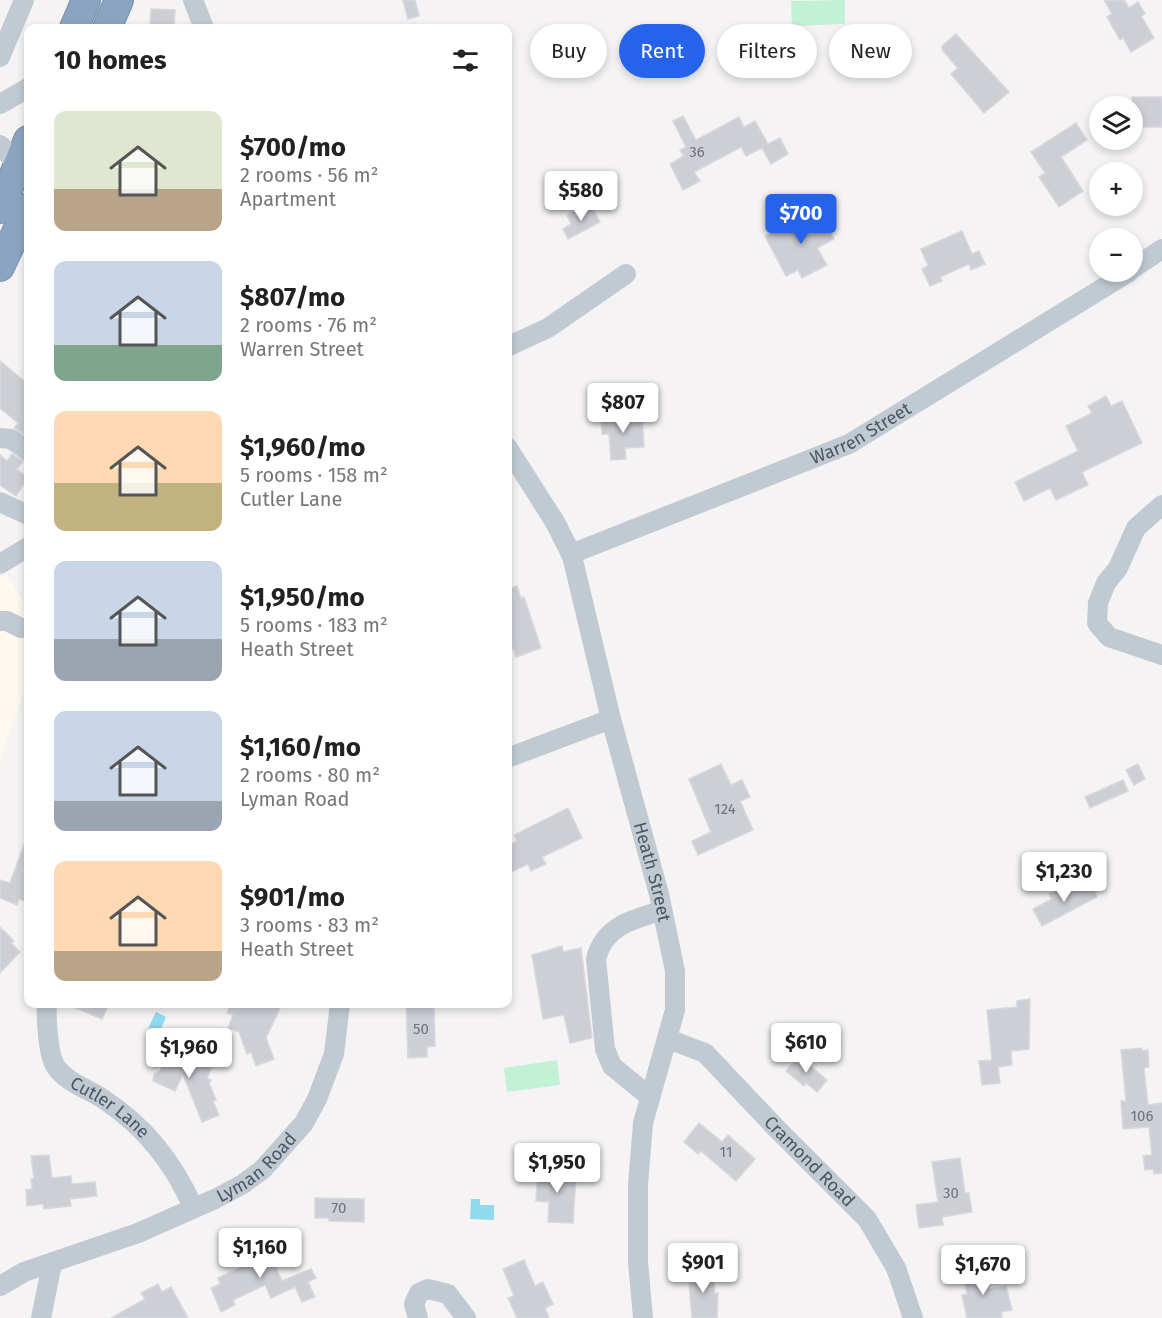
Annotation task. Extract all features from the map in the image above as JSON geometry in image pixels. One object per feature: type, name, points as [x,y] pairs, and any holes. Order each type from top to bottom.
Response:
[{"type":"highway","points":[[76,24],[86,0]]},
{"type":"highway","points":[[109,24],[119,0]]},
{"type":"highway","points":[[0,209],[16,150]]},
{"type":"highway","points":[[0,267],[24,216]]},
{"type":"street","points":[[0,57],[24,0]]},
{"type":"street","points":[[193,0],[202,24]]},
{"type":"street","points":[[0,104],[24,90]]},
{"type":"street","name":"Warren Street","points":[[1143,262],[1162,249]]},
{"type":"street","points":[[512,345],[548,328],[626,274]]},
{"type":"street","name":"Warren Street","points":[[571,554],[849,444],[1112,282]]},
{"type":"street","points":[[0,438],[10,439],[24,448]]},
{"type":"street","name":"Heath Street","points":[[512,455],[555,522],[571,554],[611,719],[662,911],[675,971],[675,1010],[643,1123],[638,1185],[638,1262],[643,1318]]},
{"type":"street","points":[[0,502],[24,513]]},
{"type":"street","points":[[1162,505],[1136,528],[1118,568],[1106,584],[1098,603],[1097,623],[1109,637],[1162,655]]},
{"type":"street","points":[[0,564],[24,549]]},
{"type":"street","points":[[0,621],[7,621],[21,628]]},
{"type":"street","points":[[512,756],[611,719]]},
{"type":"street","points":[[651,1097],[612,1066],[604,1049],[596,959],[599,946],[608,934],[627,920],[662,911]]},
{"type":"street","name":"Cutler Lane","points":[[47,1008],[52,1056],[56,1067],[115,1107],[143,1131],[185,1188],[193,1207]]},
{"type":"street","name":"Lyman Road","points":[[0,1286],[24,1272],[138,1233],[243,1184],[276,1156],[304,1123],[317,1099],[334,1054],[339,1032],[340,1008]]},
{"type":"street","name":"Cramond Road","points":[[668,1039],[705,1053],[867,1219],[896,1268],[913,1318]]},
{"type":"street","points":[[41,1318],[51,1264]]},
{"type":"street","points":[[418,1318],[414,1304],[419,1293],[428,1289],[448,1294],[466,1318]]},
{"type":"shaded area","points":[[7,574],[24,602],[24,691],[0,760],[0,578]]},
{"type":"green space","points":[[845,0],[845,24],[792,24],[791,1]]},
{"type":"green space","points":[[557,1060],[560,1085],[507,1092],[504,1068]]},
{"type":"water","points":[[156,1012],[166,1017],[157,1038],[146,1033]]},
{"type":"water","points":[[471,1199],[480,1199],[480,1205],[494,1205],[494,1220],[470,1219]]},
{"type":"building","points":[[403,0],[415,0],[419,16],[408,19]]},
{"type":"building","points":[[1104,0],[1124,0],[1129,8],[1138,2],[1145,14],[1141,16],[1154,38],[1131,52],[1123,38],[1120,40],[1107,17],[1112,14]]},
{"type":"building","points":[[151,9],[175,10],[174,24],[150,24]]},
{"type":"building","points":[[956,34],[1009,92],[984,113],[951,74],[958,68],[942,50],[942,46]]},
{"type":"building","points":[[1143,97],[1162,97],[1162,127],[1143,127]]},
{"type":"building","points":[[683,116],[696,140],[739,117],[744,127],[755,121],[768,144],[780,138],[788,154],[771,164],[762,148],[746,156],[741,147],[694,172],[700,181],[683,190],[670,164],[684,156],[680,150],[686,147],[673,121]]},
{"type":"building","points":[[1076,123],[1087,140],[1061,157],[1083,191],[1059,207],[1039,177],[1045,173],[1031,152]]},
{"type":"building","points":[[583,207],[585,210],[592,207],[600,222],[568,239],[563,229],[571,224],[567,215]]},
{"type":"building","points":[[821,214],[834,239],[817,248],[827,265],[802,278],[798,270],[786,276],[765,236],[801,217],[804,223]]},
{"type":"building","points":[[962,231],[972,254],[979,251],[985,264],[971,270],[969,264],[940,277],[942,281],[930,286],[922,269],[928,266],[921,249]]},
{"type":"building","points":[[0,361],[24,381],[24,434],[14,428],[18,423],[0,408]]},
{"type":"building","points":[[1106,396],[1111,406],[1122,401],[1142,443],[1082,472],[1088,485],[1056,500],[1050,488],[1024,501],[1015,482],[1078,451],[1066,426],[1092,413],[1088,406]]},
{"type":"building","points":[[642,415],[644,447],[625,448],[626,459],[611,460],[609,434],[602,434],[601,417]]},
{"type":"building","points":[[12,454],[23,461],[17,469],[24,475],[24,484],[16,496],[0,485],[0,455],[7,461]]},
{"type":"building","points":[[517,586],[521,598],[524,597],[541,648],[516,657],[512,646],[512,588]]},
{"type":"building","points":[[721,764],[731,785],[742,780],[750,797],[740,801],[753,830],[698,855],[692,841],[711,832],[689,779]]},
{"type":"building","points":[[1138,764],[1145,779],[1134,785],[1126,770]]},
{"type":"building","points":[[1123,780],[1128,791],[1090,808],[1085,797]]},
{"type":"building","points":[[568,808],[582,838],[542,857],[546,864],[531,871],[528,864],[512,872],[512,844],[517,841],[514,835]]},
{"type":"building","points":[[24,844],[24,901],[19,899],[17,905],[0,898],[0,880],[10,883]]},
{"type":"building","points":[[1090,883],[1097,897],[1042,926],[1033,909],[1052,899],[1049,894],[1063,887],[1067,895]]},
{"type":"building","points":[[0,927],[14,941],[11,943],[20,952],[0,973]]},
{"type":"building","points":[[562,946],[563,952],[581,948],[592,1038],[570,1043],[564,1015],[543,1019],[532,955]]},
{"type":"building","points":[[1030,999],[1029,1049],[1011,1051],[1012,1065],[998,1067],[1000,1083],[982,1085],[979,1061],[992,1060],[987,1010],[1017,1007],[1017,1001]]},
{"type":"building","points":[[76,1008],[107,1008],[102,1019]]},
{"type":"building","points":[[229,1008],[280,1008],[266,1038],[274,1059],[256,1066],[251,1052],[247,1054],[239,1032],[228,1028],[233,1015],[227,1013]]},
{"type":"building","points":[[406,1008],[434,1008],[435,1046],[427,1047],[427,1057],[408,1058]]},
{"type":"building","points":[[185,1044],[194,1048],[195,1053],[202,1056],[199,1062],[212,1067],[207,1078],[211,1080],[209,1083],[216,1100],[213,1101],[219,1115],[202,1122],[183,1074],[175,1091],[153,1081],[154,1074],[160,1071],[170,1050],[177,1053],[180,1046]]},
{"type":"building","points":[[1142,1048],[1142,1051],[1148,1050],[1149,1067],[1144,1068],[1148,1105],[1162,1103],[1162,1173],[1154,1174],[1153,1169],[1145,1170],[1143,1156],[1152,1155],[1149,1127],[1123,1129],[1121,1101],[1126,1101],[1121,1050]]},
{"type":"building","points":[[799,1056],[827,1080],[817,1092],[806,1083],[804,1086],[786,1071]]},
{"type":"building","points":[[699,1123],[722,1142],[728,1135],[755,1159],[736,1181],[701,1151],[698,1154],[684,1142]]},
{"type":"building","points":[[49,1155],[52,1178],[71,1176],[72,1184],[95,1182],[97,1196],[70,1199],[71,1206],[44,1209],[43,1204],[27,1206],[26,1190],[32,1189],[31,1179],[34,1179],[31,1156]]},
{"type":"building","points":[[960,1158],[965,1193],[969,1193],[972,1212],[942,1217],[943,1225],[919,1228],[916,1205],[938,1202],[932,1162]]},
{"type":"building","points":[[538,1168],[561,1169],[561,1175],[576,1176],[573,1223],[548,1222],[549,1202],[536,1201]]},
{"type":"building","points":[[315,1198],[364,1199],[364,1222],[329,1221],[329,1218],[315,1218]]},
{"type":"building","points":[[263,1238],[282,1281],[311,1269],[316,1278],[308,1282],[315,1297],[302,1302],[295,1287],[271,1298],[265,1285],[233,1300],[235,1305],[221,1312],[211,1288],[220,1284],[218,1278],[254,1261],[247,1246]]},
{"type":"building","points":[[524,1260],[535,1286],[543,1282],[553,1304],[545,1308],[549,1318],[517,1318],[508,1298],[514,1296],[503,1269]]},
{"type":"building","points":[[707,1263],[709,1281],[714,1281],[715,1294],[718,1293],[717,1318],[692,1318],[689,1283],[693,1283],[691,1265]]},
{"type":"building","points":[[984,1264],[989,1289],[1006,1286],[1012,1310],[1001,1312],[1002,1318],[967,1318],[962,1295],[967,1294],[962,1269]]},
{"type":"building","points":[[158,1284],[162,1292],[171,1287],[188,1318],[111,1318],[145,1299],[141,1293]]}]
